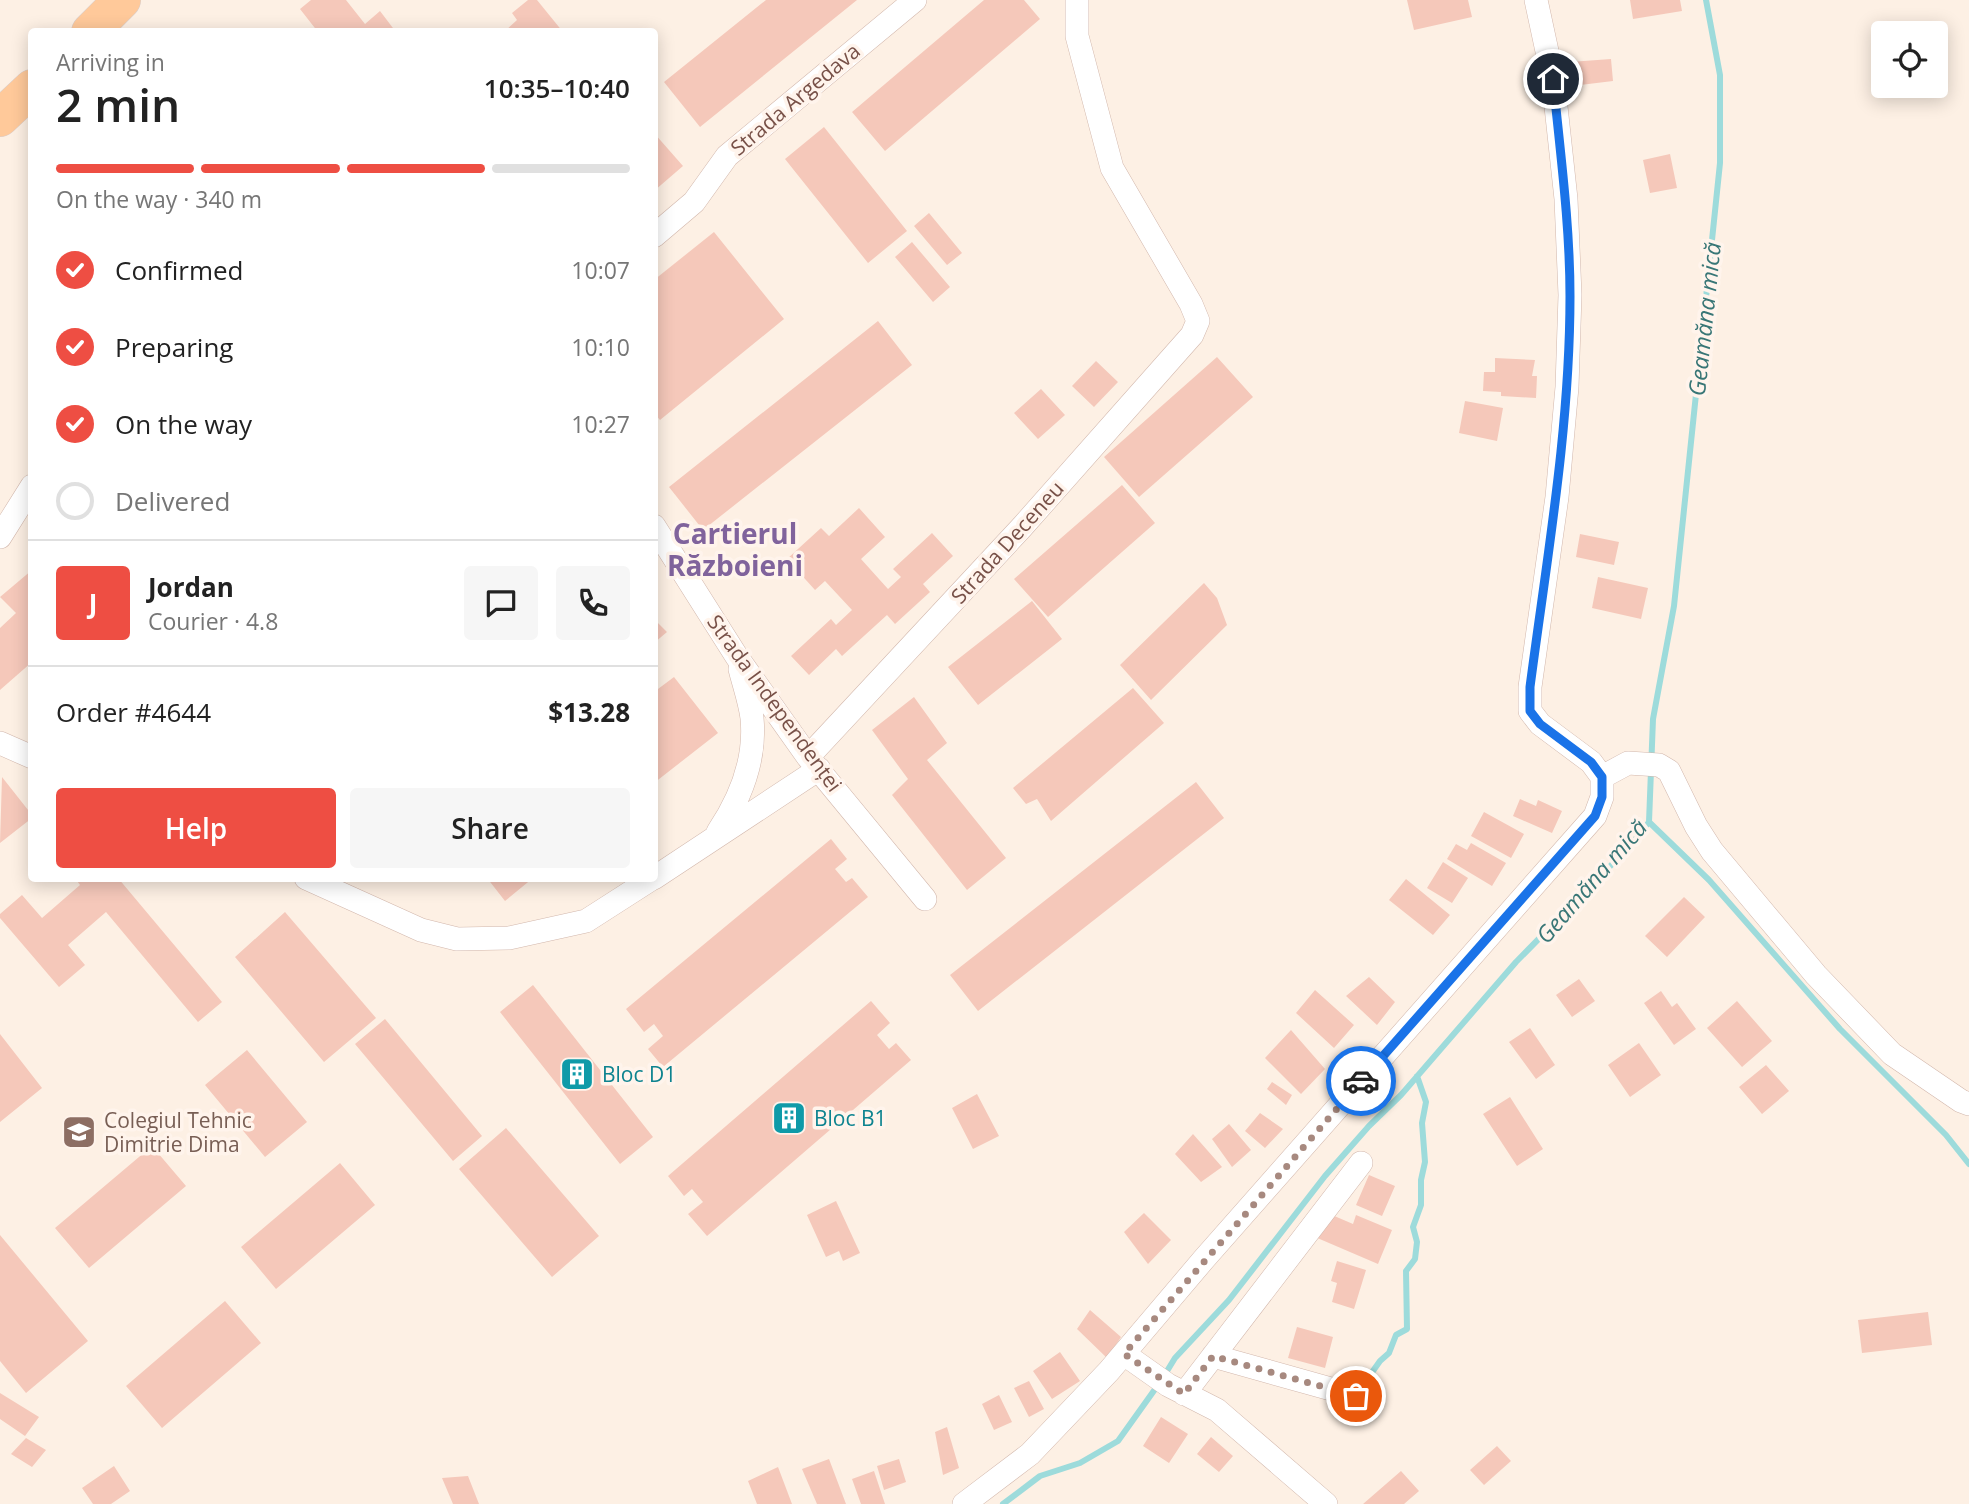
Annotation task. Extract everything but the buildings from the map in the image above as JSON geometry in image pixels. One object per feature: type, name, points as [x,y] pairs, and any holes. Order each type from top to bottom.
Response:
[{"type":"main road","points":[[94,28],[122,0]]},
{"type":"main road","points":[[0,118],[28,92]]},
{"type":"street","name":"Strada Argedava","points":[[658,233],[694,202],[727,156],[915,0]]},
{"type":"street","name":"Strada Deceneu","points":[[658,875],[712,841],[814,763],[1192,335],[1198,321],[1191,304],[1112,168],[1077,36],[1077,0]]},
{"type":"street","points":[[964,1504],[1030,1454],[1132,1360],[1476,948],[1595,816],[1602,797],[1602,777],[1591,762],[1540,724],[1530,711],[1530,687],[1557,497],[1567,387],[1570,295],[1566,200],[1554,92],[1536,0]]},
{"type":"street","points":[[0,537],[28,492]]},
{"type":"street","name":"Strada Independenței","points":[[658,532],[737,657],[814,763],[925,899]]},
{"type":"street","points":[[712,841],[730,813],[746,776],[751,747],[752,717],[737,657]]},
{"type":"street","points":[[0,743],[28,755]]},
{"type":"street","points":[[1602,777],[1628,764],[1659,765],[1670,771],[1696,826],[1712,851],[1816,975],[1892,1054],[1969,1104]]},
{"type":"street","name":"Strada Deceneu","points":[[315,882],[421,930],[457,939],[509,938],[586,921],[648,882]]},
{"type":"street","points":[[1176,1389],[1213,1356],[1361,1163]]},
{"type":"street","points":[[1213,1356],[1356,1396]]},
{"type":"street","points":[[1132,1360],[1176,1389],[1217,1410],[1326,1504]]},
{"type":"waterway","name":"Geamăna mică","points":[[1164,1376],[1175,1358],[1229,1300],[1325,1176],[1369,1126],[1401,1095],[1516,962],[1630,846],[1649,822],[1653,719],[1674,606],[1720,163],[1720,75],[1706,0]]},
{"type":"waterway","points":[[1649,822],[1709,880],[1840,1029],[1946,1135],[1969,1164]]},
{"type":"waterway","points":[[1365,1393],[1368,1378],[1389,1353],[1396,1335],[1407,1329],[1406,1271],[1415,1259],[1417,1242],[1413,1227],[1421,1205],[1421,1180],[1425,1162],[1422,1123],[1426,1102],[1417,1076]]},
{"type":"waterway","name":"Geamăna mică","points":[[1003,1504],[1040,1476],[1080,1463],[1118,1441],[1158,1385]]},
{"type":"way so far","points":[[1356,1396],[1213,1356],[1184,1394],[1124,1354],[1361,1081]]},
{"type":"place","name":"Bloc D1","points":[[577,1074]]},
{"type":"place","name":"Bloc B1","points":[[789,1118]]},
{"type":"place","name":"Colegiul Tehnic Dimitrie Dima","points":[[79,1132]]},
{"type":"district","name":"Cartierul Războieni","points":[[735,549]]},
{"type":"route","points":[[1361,1081],[1476,948],[1577,838],[1595,816],[1602,797],[1602,777],[1591,762],[1540,724],[1530,711],[1530,687],[1557,497],[1567,387],[1570,295],[1566,200],[1553,79]]}]
